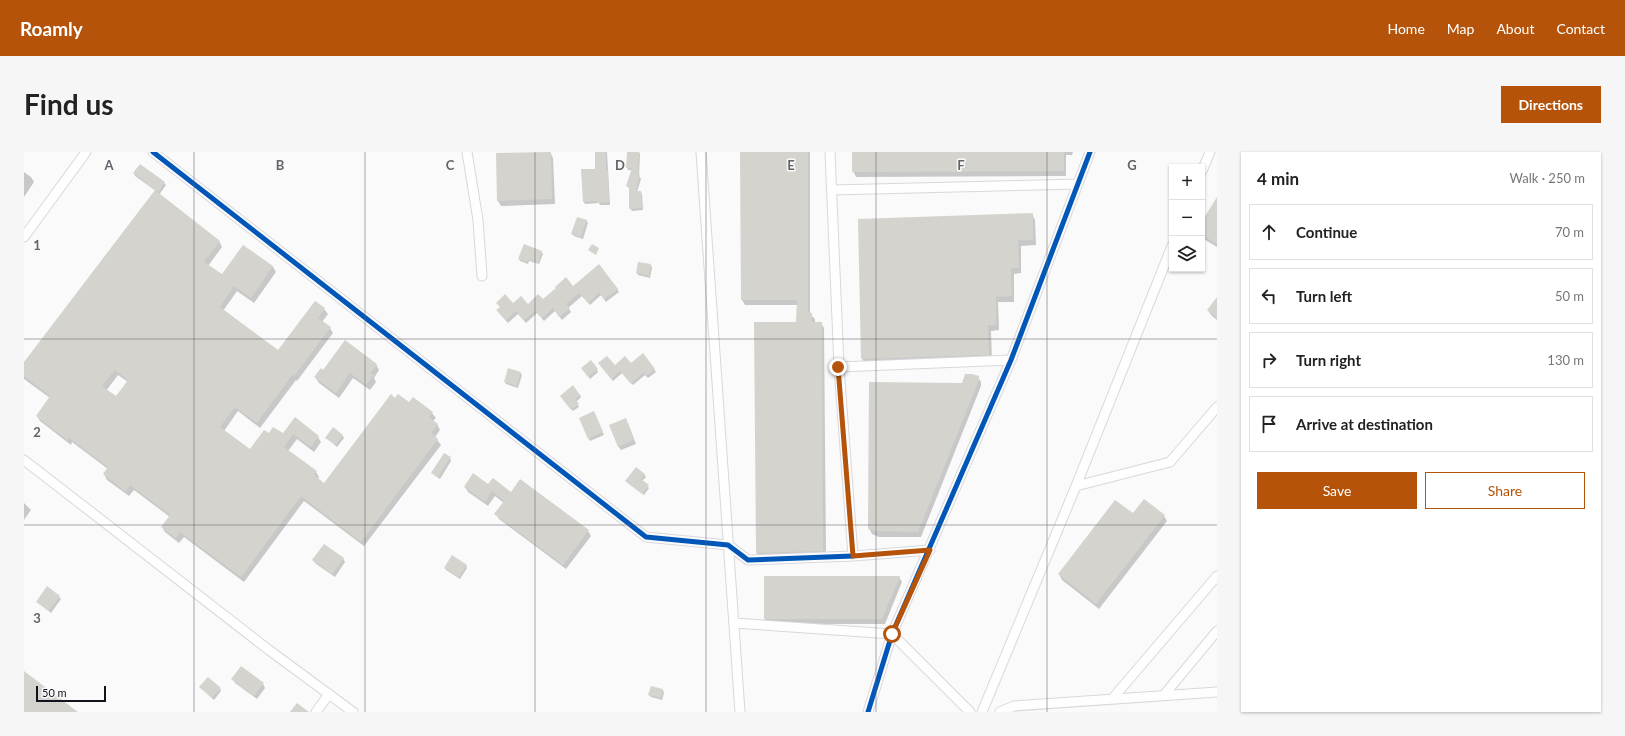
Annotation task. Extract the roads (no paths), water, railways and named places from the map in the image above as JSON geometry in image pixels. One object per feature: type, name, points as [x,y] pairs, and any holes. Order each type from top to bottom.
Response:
[{"type":"street","points":[[24,237],[86,152]]},
{"type":"street","points":[[153,152],[646,537],[728,545],[748,560],[853,556],[930,550]]},
{"type":"street","points":[[467,152],[478,220],[482,276]]},
{"type":"street","points":[[701,152],[740,712]]},
{"type":"street","points":[[830,152],[838,367],[853,556]]},
{"type":"street","points":[[868,712],[892,634],[930,550],[1011,360],[1090,152]]},
{"type":"street","points":[[1205,164],[1210,152]]},
{"type":"street","points":[[832,190],[1078,184]]},
{"type":"street","points":[[982,712],[1076,486],[1169,254]]},
{"type":"street","points":[[838,367],[1011,360]]},
{"type":"street","points":[[1076,486],[1170,462],[1217,407]]},
{"type":"street","points":[[24,460],[353,712]]},
{"type":"street","points":[[1114,698],[1217,576]]},
{"type":"street","points":[[734,624],[892,634],[970,712]]},
{"type":"street","points":[[1164,695],[1217,631]]},
{"type":"street","points":[[1000,712],[1014,706],[1217,692]]},
{"type":"street","points":[[316,712],[329,694]]}]
